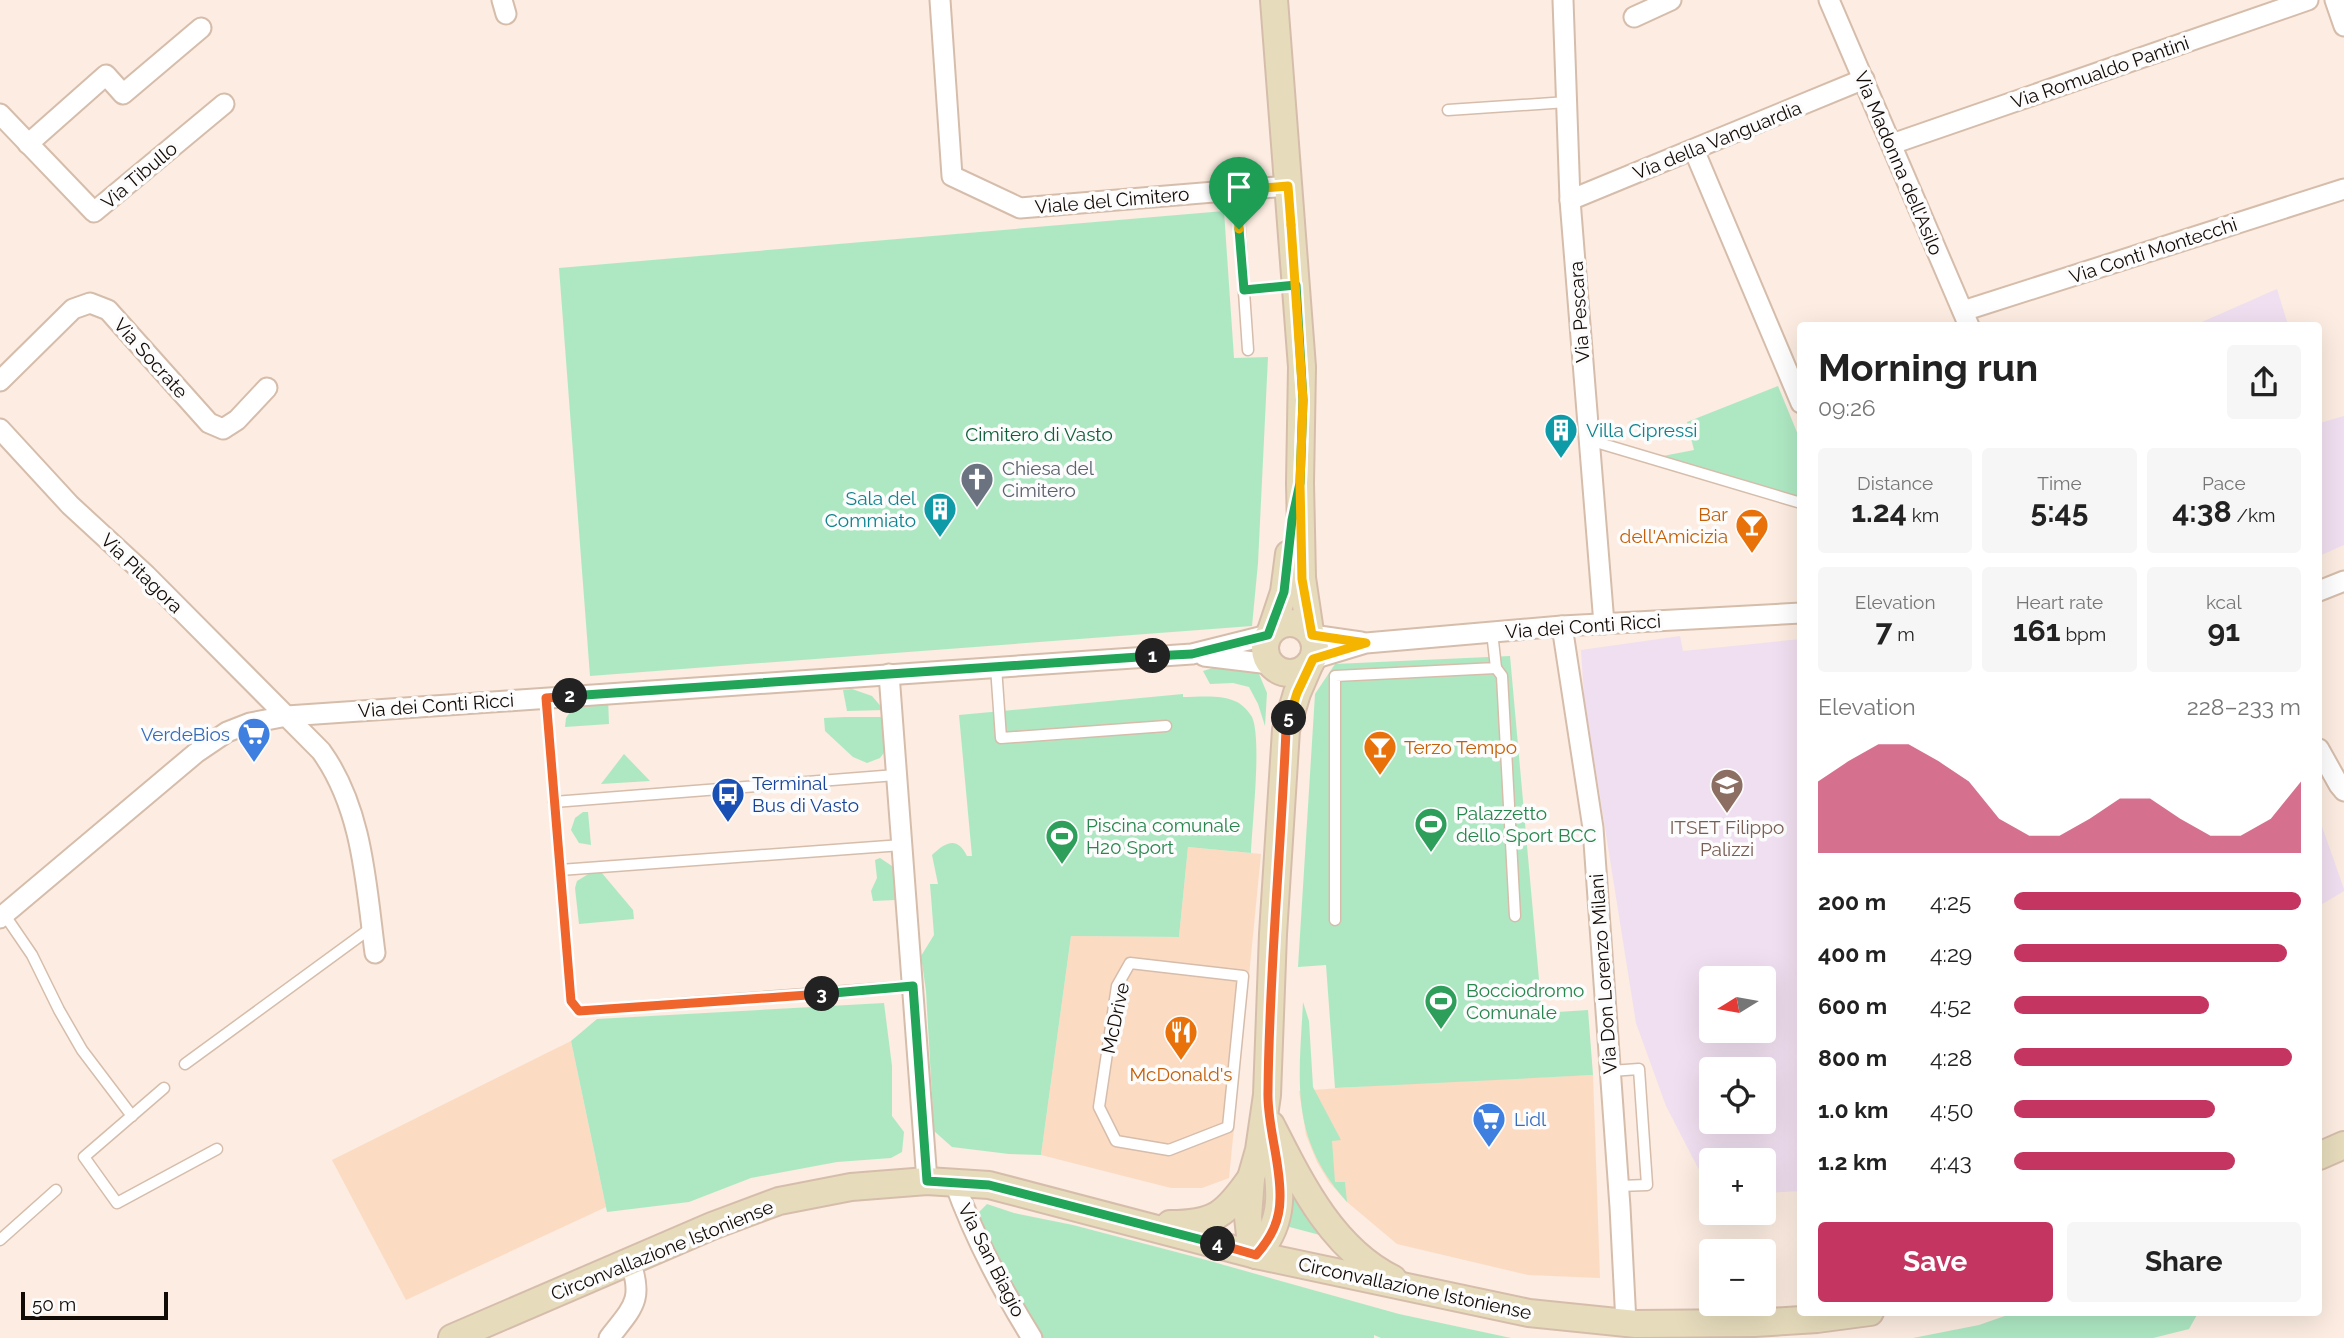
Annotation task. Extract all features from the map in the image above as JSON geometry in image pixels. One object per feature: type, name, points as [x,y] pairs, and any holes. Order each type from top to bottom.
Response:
[{"type":"main road","points":[[1256,1255],[1268,1242],[1277,1222],[1280,1198],[1268,1095],[1273,934],[1286,730],[1312,647],[1302,579],[1300,483],[1303,400],[1273,0]]},
{"type":"main road","points":[[1286,730],[1271,664],[1265,650],[1284,592],[1292,520],[1300,483]]},
{"type":"main road","points":[[1270,633],[1280,624],[1291,622],[1302,625],[1312,647]]},
{"type":"main road","points":[[1271,664],[1277,670],[1298,672],[1312,647]]},
{"type":"main road","points":[[1256,1255],[1248,1217],[1251,1178],[1259,1150],[1268,1095]]},
{"type":"main road","points":[[1271,1125],[1314,1203],[1334,1229],[1378,1272],[1410,1287]]},
{"type":"main road","points":[[2322,1155],[2344,1145]]},
{"type":"main road","points":[[1131,1220],[1171,1224],[1201,1222],[1224,1212],[1251,1178]]},
{"type":"main road","name":"Circonvallazione Istoniense","points":[[453,1338],[712,1226],[779,1201],[851,1187],[927,1181],[989,1185],[1131,1220],[1256,1255],[1529,1313],[1626,1323],[1754,1323],[1844,1316]]},
{"type":"street","name":"Viale del Cimitero","points":[[940,0],[952,176],[1020,208],[1288,186]]},
{"type":"street","name":"Via Pescara","points":[[1563,0],[1570,200],[1604,624]]},
{"type":"street","points":[[1634,17],[1671,0]]},
{"type":"street","name":"Via Madonna dell'Asilo","points":[[1829,0],[1966,318]]},
{"type":"street","name":"Via Romualdo Pantini","points":[[1892,144],[2308,0]]},
{"type":"street","points":[[2335,0],[2344,26]]},
{"type":"street","points":[[28,144],[106,75],[123,94],[201,28]]},
{"type":"street","name":"Via della Vanguardia","points":[[1570,200],[1864,79]]},
{"type":"street","name":"Via Tibullo","points":[[1,116],[94,212],[224,104]]},
{"type":"street","points":[[1694,150],[1797,394]]},
{"type":"street","name":"Via Conti Montecchi","points":[[1966,318],[2344,189]]},
{"type":"street","name":"Via Socrate","points":[[0,381],[73,309],[90,303],[108,310],[209,423],[223,429],[237,420],[267,388]]},
{"type":"street","name":"Via Pitagora","points":[[1,433],[69,505],[146,575],[321,751],[339,780],[349,807],[363,861],[375,953]]},
{"type":"street","points":[[2322,590],[2344,581]]},
{"type":"street","name":"Via dei Conti Ricci","points":[[1312,647],[1562,626],[1797,612]]},
{"type":"street","name":"Via Don Lorenzo Milani","points":[[1562,626],[1593,828],[1619,1186],[1626,1323]]},
{"type":"street","name":"Via dei Conti Ricci","points":[[1192,654],[1270,633]]},
{"type":"street","name":"Via dei Conti Ricci","points":[[2,916],[196,753],[227,732],[250,723],[287,716],[1192,654],[1271,664]]},
{"type":"street","points":[[889,674],[927,1181]]},
{"type":"street","points":[[2322,754],[2344,791]]},
{"type":"street","name":"Via San Biagio","points":[[954,1181],[967,1218],[992,1269],[1032,1338]]},
{"type":"street","points":[[609,1338],[631,1310],[638,1292],[630,1261]]},
{"type":"lane","points":[[1448,110],[1567,102]]},
{"type":"lane","points":[[1237,190],[1248,350]]},
{"type":"lane","points":[[1244,290],[1296,285]]},
{"type":"lane","points":[[1589,440],[1797,502]]},
{"type":"lane","points":[[1492,632],[1496,668],[1502,676],[1515,916]]},
{"type":"lane","points":[[996,667],[1001,738],[1166,726]]},
{"type":"lane","points":[[1335,920],[1335,676],[1496,668]]},
{"type":"lane","points":[[546,698],[571,1001],[579,1011],[913,986]]},
{"type":"lane","points":[[554,802],[896,775]]},
{"type":"lane","points":[[560,870],[902,845]]},
{"type":"lane","points":[[2,916],[32,955],[82,1050],[132,1116]]},
{"type":"lane","points":[[185,1064],[372,927]]},
{"type":"lane","name":"McDrive","points":[[1129,963],[1243,976],[1228,1127],[1169,1150],[1116,1141],[1099,1107],[1117,986],[1129,963]]},
{"type":"lane","points":[[1611,1071],[1639,1069],[1641,1095],[1647,1185],[1619,1186]]},
{"type":"lane","points":[[164,1088],[84,1157],[117,1203],[217,1149]]},
{"type":"lane","points":[[0,1240],[56,1190]]},
{"type":"shaded area","points":[[2277,289],[2287,322],[2202,322]]},
{"type":"shaded area","points":[[2344,416],[2344,545],[2322,555],[2322,422]]},
{"type":"shaded area","name":"ITSET Filippo Palizzi","points":[[1680,636],[1683,651],[1797,639],[1797,1191],[1776,1192],[1776,1148],[1699,1148],[1699,1169],[1666,1106],[1636,1023],[1584,696],[1581,650]]},
{"type":"shaded area","points":[[2322,827],[2344,889],[2322,904]]},
{"type":"shaded area","points":[[1188,847],[1261,854],[1229,1178],[1202,1188],[1171,1188],[1041,1155],[1071,936],[1179,937]]},
{"type":"shaded area","points":[[571,1041],[606,1207],[406,1300],[332,1160]]},
{"type":"shaded area","points":[[1593,1075],[1600,1278],[1528,1275],[1397,1244],[1347,1202],[1329,1182],[1306,1135],[1299,1091],[1409,1083]]},
{"type":"green space","name":"Cimitero di Vasto","points":[[1224,211],[1234,358],[1268,357],[1258,563],[1252,626],[590,676],[559,268]]},
{"type":"green space","points":[[1778,386],[1797,432],[1797,496],[1663,456],[1694,450],[1687,422]]},
{"type":"green space","points":[[1510,656],[1542,1013],[1588,1010],[1593,1075],[1335,1088],[1326,965],[1298,967],[1315,694],[1335,664]]},
{"type":"green space","points":[[1219,666],[1244,668],[1259,674],[1267,693],[1265,726],[1249,687],[1233,683],[1210,684],[1203,671]]},
{"type":"green space","points":[[852,689],[872,696],[884,710],[847,711],[843,690]]},
{"type":"green space","points":[[1183,694],[1183,697],[1231,699],[1252,717],[1256,762],[1251,853],[1188,847],[1179,937],[1071,936],[1041,1155],[952,1147],[934,1131],[926,991],[921,956],[934,935],[930,884],[938,884],[932,855],[947,844],[955,843],[967,856],[972,856],[959,715]]},
{"type":"green space","points":[[608,698],[609,724],[565,727],[566,718],[576,703]]},
{"type":"green space","points":[[884,717],[886,750],[880,758],[867,763],[853,757],[825,731],[824,718]]},
{"type":"green space","points":[[624,754],[650,781],[601,784]]},
{"type":"green space","points":[[588,812],[591,845],[579,843],[571,830],[575,818]]},
{"type":"green space","points":[[880,858],[895,868],[895,900],[873,901],[871,891],[877,878],[875,860]]},
{"type":"green space","points":[[601,872],[633,910],[634,919],[579,924],[575,888],[577,881],[590,873]]},
{"type":"green space","points":[[1303,1002],[1309,1021],[1313,1087],[1341,1140],[1332,1141],[1335,1182],[1345,1182],[1347,1202],[1328,1178],[1315,1155],[1307,1131],[1300,1083]]},
{"type":"green space","points":[[884,1003],[892,1066],[892,1116],[904,1132],[902,1152],[891,1158],[837,1162],[751,1178],[689,1202],[607,1212],[571,1041],[597,1019]]},
{"type":"green space","points":[[1288,1180],[1335,1239],[1282,1225]]},
{"type":"green space","points":[[987,1204],[1199,1258],[1399,1314],[1511,1338],[1381,1338],[1374,1335],[1374,1338],[1041,1338],[975,1216]]},
{"type":"green space","points":[[2005,1316],[2196,1316],[2189,1329],[2153,1338],[1913,1338],[1979,1325]]},
{"type":"place","name":"Villa Cipressi","points":[[1561,460]]},
{"type":"place","name":"Chiesa del Cimitero","points":[[977,509]]},
{"type":"place","name":"Sala del Commiato","points":[[940,539]]},
{"type":"place","name":"Bar dell'Amicizia","points":[[1752,555]]},
{"type":"place","name":"VerdeBios","points":[[254,764]]},
{"type":"place","name":"Terzo Tempo","points":[[1380,777]]},
{"type":"place","name":"ITSET Filippo Palizzi","points":[[1727,815]]},
{"type":"place","name":"Terminal Bus di Vasto","points":[[728,824]]},
{"type":"place","name":"Palazzetto dello Sport BCC","points":[[1431,854]]},
{"type":"place","name":"Piscina comunale H20 Sport","points":[[1062,866]]},
{"type":"place","name":"Bocciodromo Comunale","points":[[1441,1031]]},
{"type":"place","name":"McDonald's","points":[[1181,1062]]},
{"type":"place","name":"Lidl","points":[[1489,1149]]},
{"type":"route","points":[[1239,229],[1237,190],[1288,186],[1295,275],[1302,367],[1300,483],[1303,596],[1312,635],[1366,643],[1313,659],[1297,693],[1286,730],[1273,934],[1268,1095],[1280,1198],[1277,1222],[1268,1242],[1256,1255],[1131,1220],[989,1185],[927,1181],[913,986],[579,1011],[571,1001],[546,698],[1192,654],[1268,635],[1284,592],[1292,520],[1300,483],[1303,400],[1302,367],[1296,285],[1244,290],[1239,229]]}]
